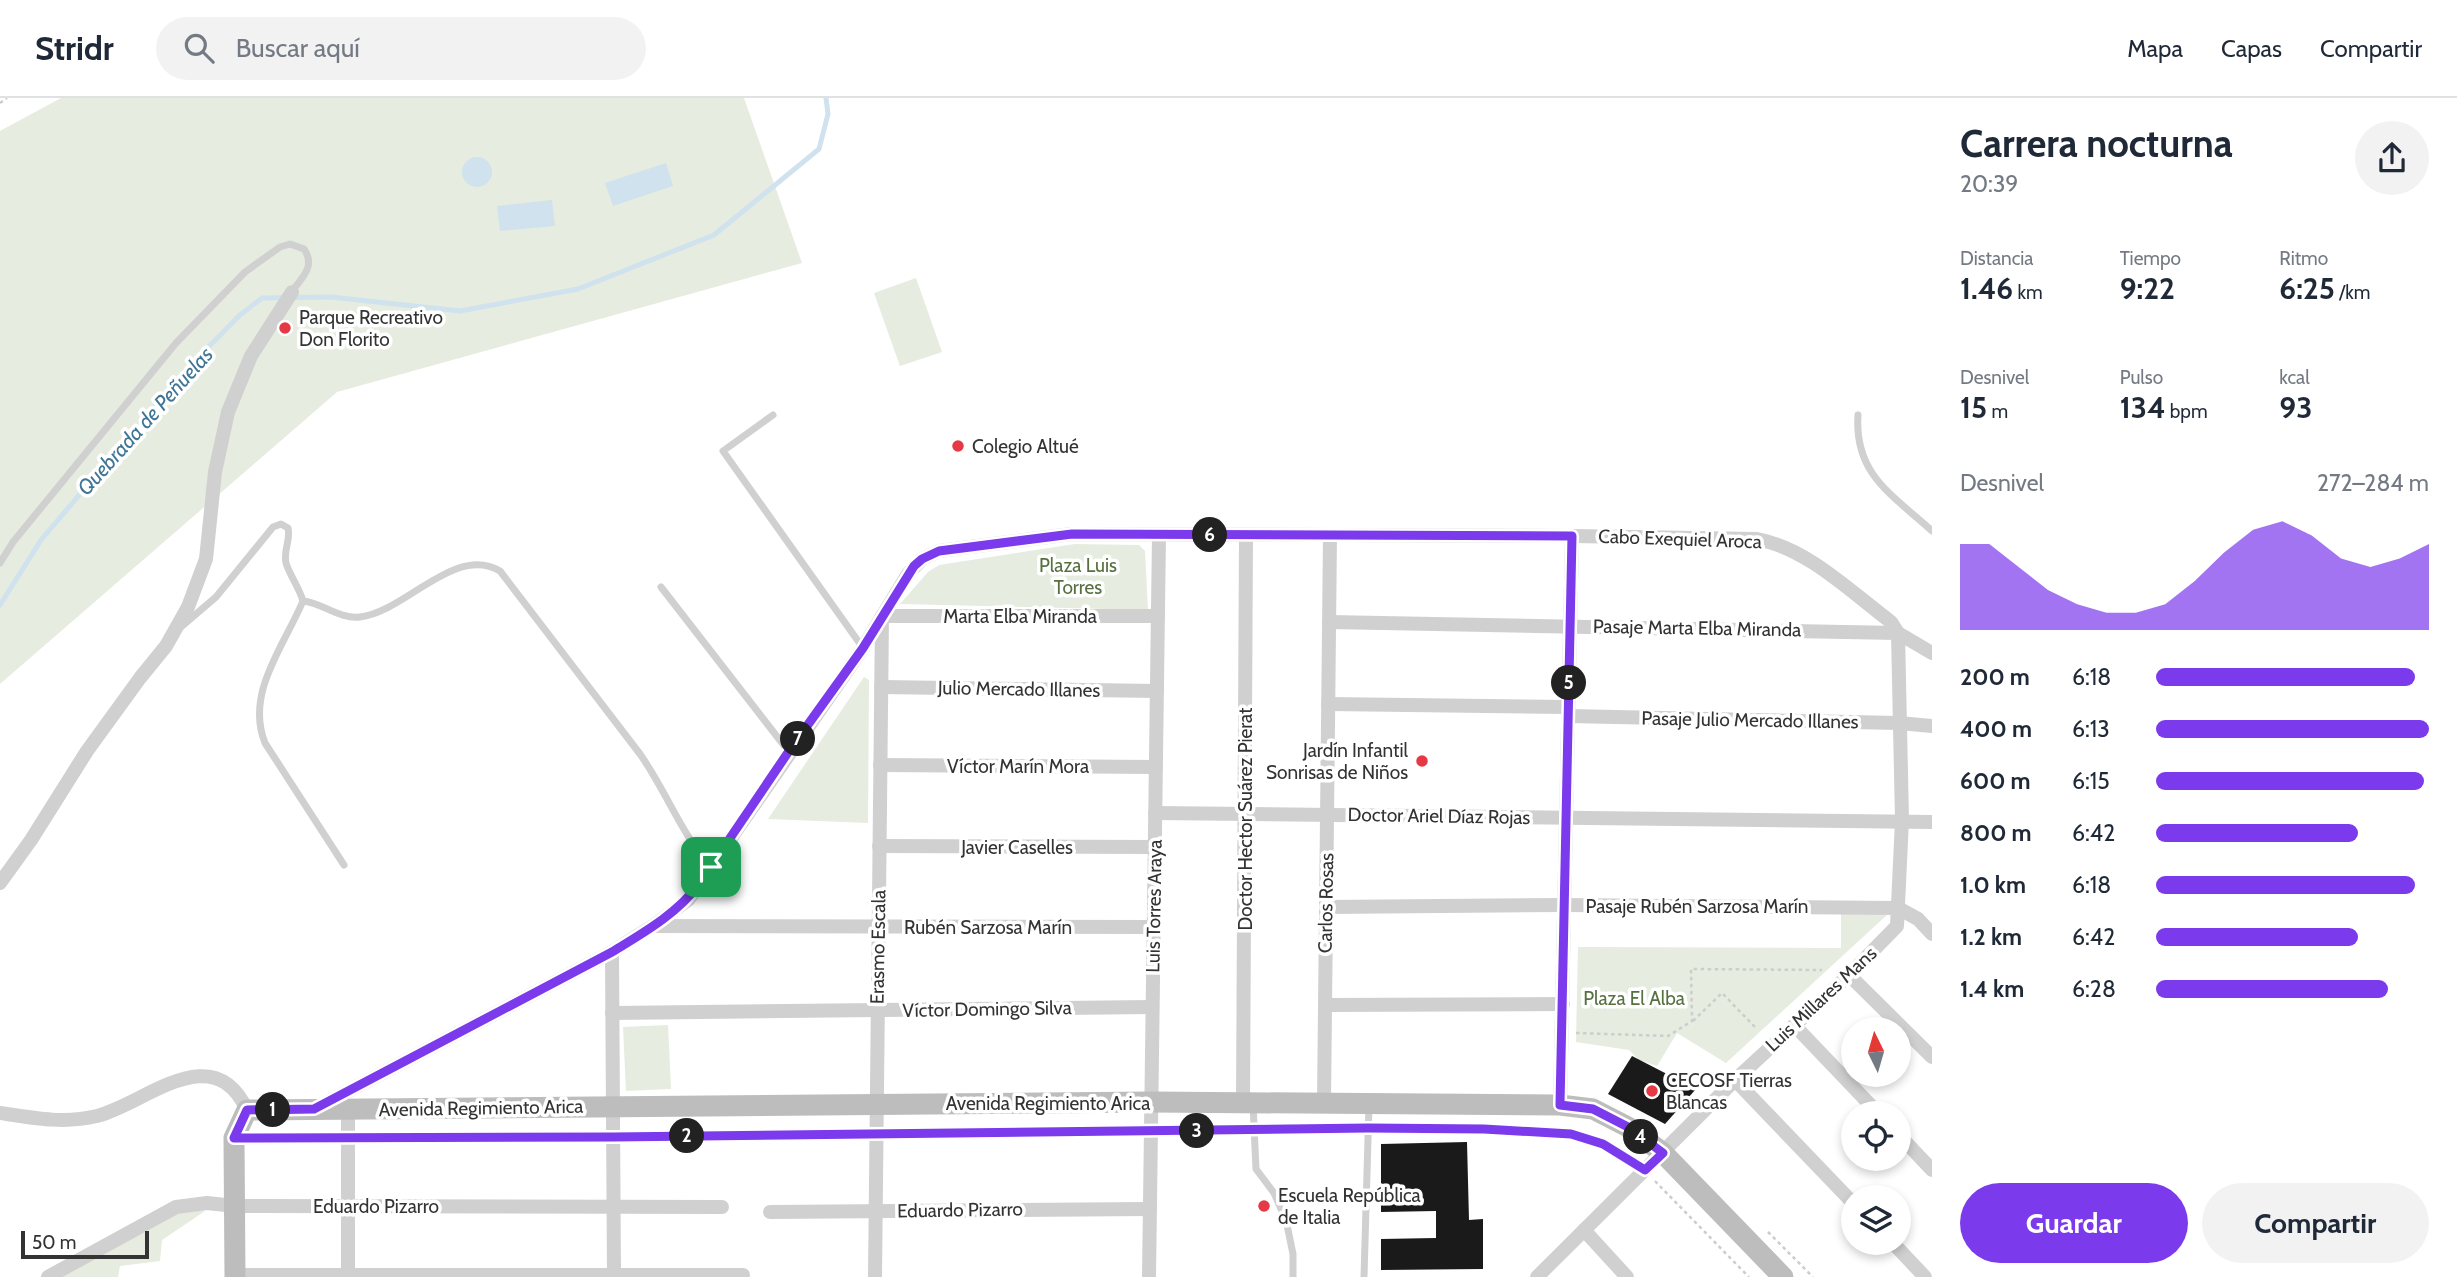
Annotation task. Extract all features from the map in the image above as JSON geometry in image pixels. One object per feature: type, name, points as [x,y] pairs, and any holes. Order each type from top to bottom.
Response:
[{"type":"street","points":[[0,883],[32,840],[87,751],[177,629],[206,559],[215,472],[228,412],[251,356],[287,298]]},
{"type":"street","name":"Cabo Exequiel Aroca","points":[[314,1109],[612,952],[688,900],[863,648],[914,566],[939,551],[1072,534],[1572,536],[1770,541],[1805,558],[1891,622],[1898,633],[1932,653]]},
{"type":"street","name":"Doctor Hector Suárez Pierat","points":[[1246,534],[1248,1103]]},
{"type":"street","name":"Luis Torres Araya","points":[[1149,1277],[1159,535]]},
{"type":"street","name":"Carlos Rosas","points":[[1324,1103],[1330,535]]},
{"type":"street","points":[[1560,1105],[1572,536]]},
{"type":"street","name":"Marta Elba Miranda","points":[[882,616],[1158,616]]},
{"type":"street","name":"Erasmo Escala","points":[[875,1277],[882,616]]},
{"type":"street","name":"Pasaje Marta Elba Miranda","points":[[1329,622],[1898,633]]},
{"type":"street","name":"Luis Millares Mans","points":[[1537,1277],[1735,1080],[1849,975],[1897,926],[1902,820],[1898,633]]},
{"type":"street","name":"Julio Mercado Illanes","points":[[881,687],[1157,691]]},
{"type":"street","name":"Pasaje Julio Mercado Illanes","points":[[1328,704],[1932,726]]},
{"type":"street","name":"Víctor Marín Mora","points":[[880,765],[1156,767]]},
{"type":"street","name":"Doctor Ariel Díaz Rojas","points":[[1155,813],[1932,822]]},
{"type":"street","name":"Javier Caselles","points":[[879,846],[1155,847]]},
{"type":"street","name":"Pasaje Rubén Sarzosa Marín","points":[[1326,907],[1564,905],[1898,908]]},
{"type":"street","points":[[1898,908],[1918,919],[1932,934]]},
{"type":"street","name":"Rubén Sarzosa Marín","points":[[653,926],[1154,928]]},
{"type":"street","points":[[612,952],[614,1276]]},
{"type":"street","points":[[1849,975],[1932,1057]]},
{"type":"street","points":[[1325,1005],[1563,1004]]},
{"type":"street","name":"Víctor Domingo Silva","points":[[612,1013],[1152,1007]]},
{"type":"street","points":[[1794,1025],[1867,1101]]},
{"type":"street","points":[[0,1113],[55,1121],[96,1116],[115,1110],[181,1078],[204,1076],[215,1078],[231,1087],[247,1110],[234,1138],[235,1276],[743,1275]]},
{"type":"street","points":[[1735,1080],[1841,1190]]},
{"type":"street","name":"Avenida Regimiento Arica","points":[[247,1110],[1151,1102],[1560,1105],[1593,1109],[1628,1127],[1663,1153],[1783,1277]]},
{"type":"street","points":[[348,1109],[348,1276]]},
{"type":"street","points":[[1911,1148],[1932,1170]]},
{"type":"street","name":"Eduardo Pizarro","points":[[48,1277],[176,1207],[207,1203],[235,1206],[722,1207]]},
{"type":"street","name":"Eduardo Pizarro","points":[[770,1212],[1150,1209]]},
{"type":"street","points":[[1584,1230],[1627,1277]]},
{"type":"street","points":[[1904,1255],[1925,1277]]},
{"type":"lane","points":[[0,563],[13,542],[176,343],[245,272],[281,247],[290,244],[304,249],[310,260],[308,271],[287,298]]},
{"type":"lane","points":[[773,415],[723,451],[863,648]]},
{"type":"lane","points":[[1857,415],[1860,447],[1869,470],[1884,489],[1932,531]]},
{"type":"lane","points":[[177,629],[216,597],[276,525],[285,525],[290,532],[285,549],[286,564],[299,587],[303,601],[262,688],[258,722],[265,743],[344,865]]},
{"type":"lane","points":[[303,601],[321,605],[340,615],[358,617],[376,613],[462,566],[480,563],[500,571],[655,775],[684,832],[711,867]]},
{"type":"lane","points":[[661,587],[789,751]]},
{"type":"lane","points":[[1248,1103],[1254,1130],[1256,1169],[1273,1193],[1286,1220],[1293,1254],[1293,1277]]},
{"type":"lane","points":[[1364,1277],[1369,1104]]},
{"type":"path","points":[[0,103],[7,98]]},
{"type":"path","points":[[1692,1021],[1690,969],[1822,970]]},
{"type":"path","points":[[1562,1032],[1668,1036],[1692,1021],[1722,993],[1755,1027]]},
{"type":"path","points":[[234,1138],[613,1137],[1368,1128],[1484,1129],[1571,1134],[1603,1144],[1645,1170],[1749,1277]]},
{"type":"green space","name":"Parque Recreativo Don Florito","points":[[61,98],[744,98],[802,263],[337,392],[0,684],[0,131]]},
{"type":"green space","points":[[916,278],[942,352],[900,366],[874,293]]},
{"type":"green space","name":"Plaza Luis Torres","points":[[1075,544],[1139,545],[1145,551],[1148,610],[900,604],[928,572],[939,565]]},
{"type":"green space","points":[[864,677],[869,680],[868,823],[768,819]]},
{"type":"green space","name":"Plaza El Alba","points":[[1841,913],[1888,914],[1726,1063],[1677,1033],[1657,1066],[1639,1060],[1629,1050],[1576,1042],[1578,947],[1841,948]]},
{"type":"green space","points":[[668,1025],[671,1089],[626,1091],[623,1027]]},
{"type":"green space","points":[[178,1210],[205,1211],[162,1240],[160,1261],[120,1266],[118,1277],[60,1277]]},
{"type":"water","points":[[477,157],[488,161],[492,172],[488,183],[477,187],[466,183],[462,172],[466,161]]},
{"type":"water","points":[[666,163],[673,186],[613,206],[605,183]]},
{"type":"water","points":[[552,200],[555,226],[500,231],[497,206]]},
{"type":"building","name":"CECOSF Tierras Blancas","points":[[1632,1056],[1696,1089],[1665,1124],[1608,1094]]},
{"type":"building","points":[[1467,1142],[1469,1220],[1483,1219],[1483,1269],[1381,1270],[1381,1239],[1436,1238],[1436,1211],[1381,1212],[1381,1144]]},
{"type":"waterway","name":"Quebrada de Peñuelas","points":[[0,605],[41,540],[182,374],[240,315],[262,298],[331,297],[460,311],[578,289],[714,235],[819,149],[828,114],[826,98]]},
{"type":"place","name":"Parque Recreativo Don Florito","points":[[285,328]]},
{"type":"place","name":"Colegio Altué","points":[[958,446]]},
{"type":"place","name":"Jardín Infantil Sonrisas de Niños","points":[[1422,761]]},
{"type":"place","name":"CECOSF Tierras Blancas","points":[[1652,1091]]},
{"type":"place","name":"Escuela República de Italia","points":[[1264,1206]]},
{"type":"route","points":[[1072,534],[1572,536],[1560,1105],[1593,1109],[1628,1127],[1663,1153],[1645,1170],[1603,1144],[1571,1134],[1484,1129],[234,1138],[247,1110],[314,1109],[612,952],[688,900],[711,867],[863,648],[908,574],[930,554],[1072,534]]}]
